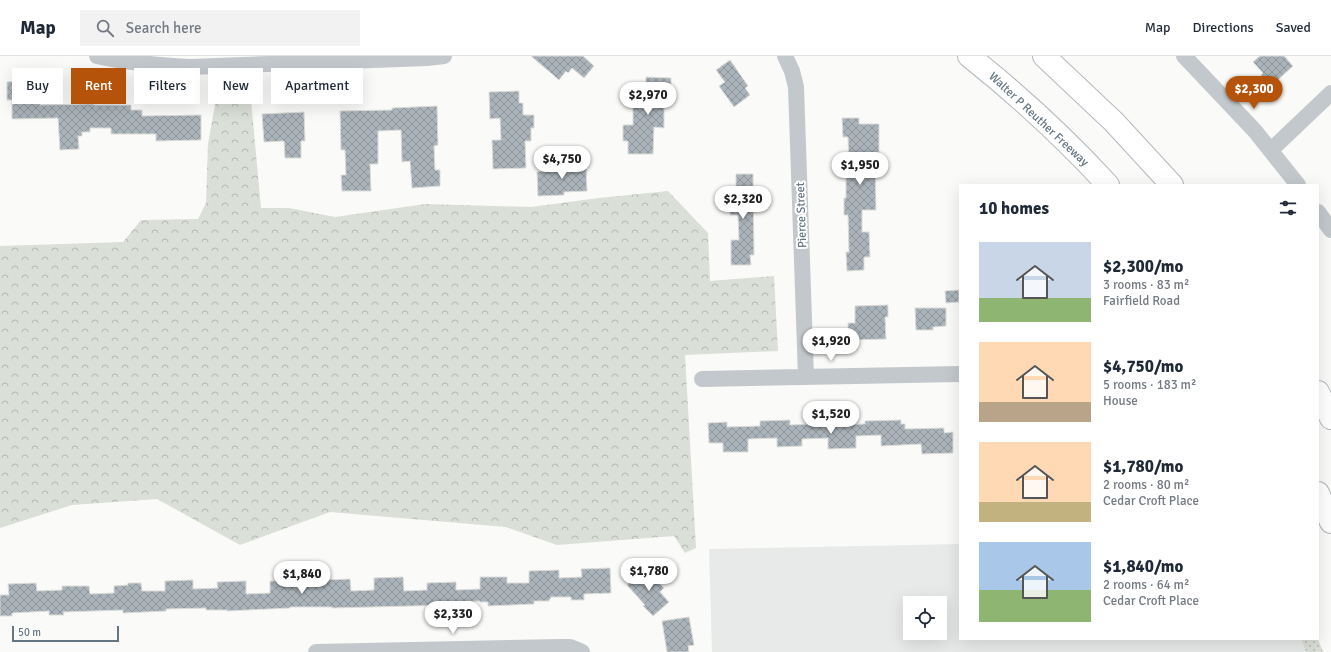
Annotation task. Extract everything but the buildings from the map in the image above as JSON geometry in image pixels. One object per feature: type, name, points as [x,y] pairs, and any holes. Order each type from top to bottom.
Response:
[{"type":"highway","name":"Walter P Reuther Freeway","points":[[968,56],[1020,99],[1059,135],[1107,184]]},
{"type":"highway","points":[[1044,56],[1114,122],[1171,184]]},
{"type":"highway","points":[[1319,394],[1331,418]]},
{"type":"highway","points":[[1319,495],[1331,522]]},
{"type":"street","points":[[97,56],[131,62],[190,67],[426,58],[444,56]]},
{"type":"street","name":"Pierce Street","points":[[784,56],[792,71],[796,87],[806,377]]},
{"type":"street","points":[[1184,56],[1255,131],[1297,184]]},
{"type":"street","points":[[1271,150],[1331,93]]},
{"type":"street","points":[[1319,213],[1331,230]]},
{"type":"street","points":[[702,379],[959,374]]},
{"type":"street","points":[[316,652],[562,647],[570,647],[582,652]]},
{"type":"shaded area","points":[[959,544],[959,640],[1301,640],[1306,652],[712,652],[709,549]]},
{"type":"green space","points":[[215,104],[251,104],[261,208],[289,208],[335,217],[425,204],[531,207],[668,191],[708,233],[710,281],[774,276],[778,351],[685,355],[696,548],[685,553],[674,536],[557,545],[506,527],[330,512],[240,545],[157,499],[72,505],[0,528],[0,246],[123,242],[141,220],[198,219],[206,203],[208,144]]},
{"type":"green space","points":[[1301,640],[1318,640],[1323,652],[1306,652]]}]
